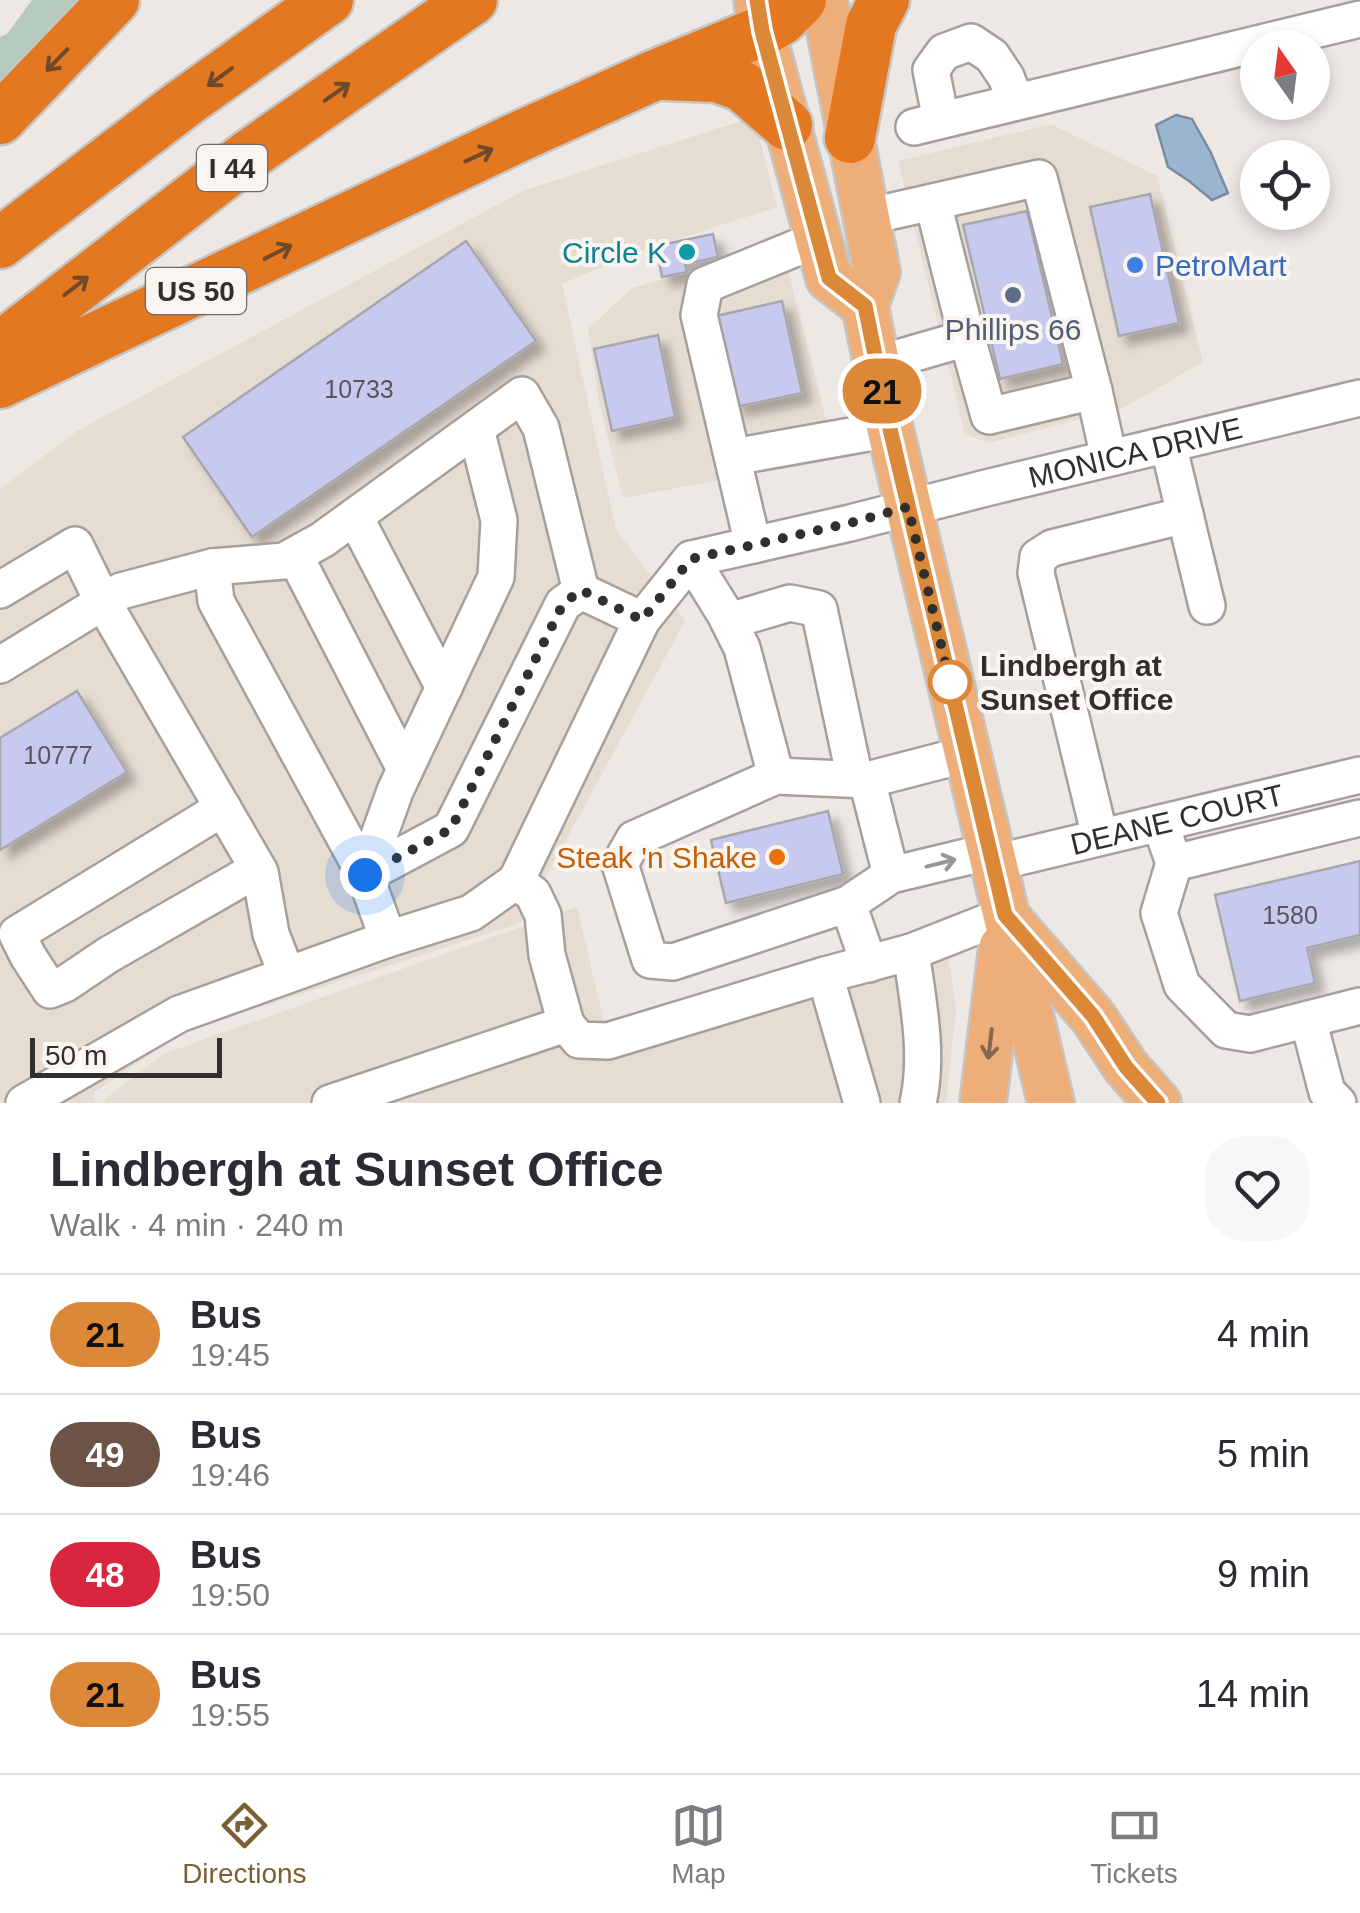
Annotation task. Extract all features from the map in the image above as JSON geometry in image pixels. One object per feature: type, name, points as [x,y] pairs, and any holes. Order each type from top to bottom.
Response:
[{"type":"highway","points":[[0,119],[114,0]]},
{"type":"highway","name":"I 44","points":[[0,243],[328,0]]},
{"type":"highway","name":"I 44","points":[[0,347],[249,155],[472,0]]},
{"type":"highway","points":[[655,74],[760,15],[781,20],[801,0]]},
{"type":"highway","points":[[850,138],[872,26],[884,0]]},
{"type":"highway","name":"US 50","points":[[0,383],[655,74],[716,77],[742,86],[787,125]]},
{"type":"main road","points":[[824,0],[878,272],[865,306],[890,429],[1051,1103]]},
{"type":"main road","points":[[760,15],[829,278],[865,306]]},
{"type":"main road","points":[[983,1103],[1005,915]]},
{"type":"main road","points":[[1005,915],[1093,1016],[1126,1067],[1158,1103]]},
{"type":"street","points":[[1016,102],[992,56],[970,42],[944,52],[930,70],[927,123],[1016,102],[1360,19]]},
{"type":"street","points":[[866,217],[1038,178],[1109,458]]},
{"type":"street","points":[[932,203],[990,416],[1094,391]]},
{"type":"street","points":[[753,545],[700,314],[704,285],[818,239]]},
{"type":"street","points":[[877,364],[967,338]]},
{"type":"street","points":[[0,665],[120,591],[212,566],[284,562],[522,395],[541,428],[581,590],[642,620]]},
{"type":"street","name":"MONICA DRIVE","points":[[691,559],[1360,398]]},
{"type":"street","points":[[365,875],[406,769],[496,577],[499,520],[476,429]]},
{"type":"street","points":[[733,457],[890,429]]},
{"type":"street","points":[[1168,444],[1207,606]]},
{"type":"street","points":[[1100,837],[1036,572],[1038,557],[1052,548],[1185,515]]},
{"type":"street","points":[[354,516],[444,688]]},
{"type":"street","points":[[0,590],[75,544],[104,602],[258,868],[271,934],[287,975]]},
{"type":"street","points":[[295,556],[406,769]]},
{"type":"street","points":[[24,1103],[179,1014],[388,939],[471,914],[516,881],[642,620],[691,559],[742,648],[776,776]]},
{"type":"street","points":[[212,566],[216,601],[365,875],[388,939]]},
{"type":"street","points":[[365,875],[451,829],[563,604],[581,590]]},
{"type":"street","points":[[729,621],[790,603],[820,609],[861,779],[891,875],[848,904],[673,962],[650,960],[620,864],[634,839],[776,776],[861,779],[968,754]]},
{"type":"street","name":"DEANE COURT","points":[[891,875],[1100,837],[1360,774]]},
{"type":"street","points":[[223,808],[17,934],[28,956],[50,990],[258,868]]},
{"type":"street","points":[[1174,863],[1360,818]]},
{"type":"street","points":[[1160,822],[1174,863],[1159,913],[1182,985],[1226,1030],[1250,1034],[1360,1006]]},
{"type":"street","points":[[516,881],[534,894],[543,915],[547,955],[566,1024],[579,1040],[608,1041],[911,952],[1005,915]]},
{"type":"street","points":[[848,904],[869,964]]},
{"type":"street","points":[[911,952],[924,1078],[918,1103]]},
{"type":"street","points":[[826,975],[862,1103]]},
{"type":"street","points":[[1308,1019],[1327,1092],[1338,1103]]},
{"type":"street","points":[[330,1103],[566,1024]]},
{"type":"shaded area","points":[[754,117],[777,207],[631,254],[562,284],[616,530],[685,621],[521,923],[184,1032],[93,1093],[96,1103],[0,1103],[0,489],[77,431],[525,190]]},
{"type":"shaded area","points":[[1051,124],[1157,176],[1203,362],[1123,408],[988,443],[965,434],[898,161]]},
{"type":"shaded area","points":[[782,247],[836,458],[623,498],[599,402],[588,329],[632,288]]},
{"type":"shaded area","points":[[577,907],[605,1026],[944,927],[956,1008],[946,1103],[105,1103],[163,1054]]},
{"type":"green space","points":[[32,0],[89,0],[0,92],[0,37],[7,34]]},
{"type":"water","points":[[1176,115],[1192,119],[1228,193],[1212,200],[1168,167],[1156,125]]},
{"type":"building","name":"PetroMart","points":[[1150,194],[1179,323],[1119,336],[1090,207]]},
{"type":"building","name":"Phillips 66","points":[[1027,211],[1063,364],[1000,379],[963,225]]},
{"type":"building","name":"Circle K","points":[[713,234],[718,257],[685,264],[687,272],[662,277],[656,246]]},
{"type":"building","points":[[466,241],[536,341],[252,537],[183,437]]},
{"type":"building","name":"Circle K","points":[[782,301],[802,393],[736,407],[716,316]]},
{"type":"building","name":"Circle K","points":[[658,335],[675,417],[612,431],[594,349]]},
{"type":"building","points":[[77,691],[127,772],[0,850],[0,738]]},
{"type":"building","points":[[828,811],[843,874],[726,903],[711,840]]},
{"type":"building","points":[[1360,861],[1360,935],[1307,948],[1315,983],[1240,1001],[1215,895]]},
{"type":"bus line","name":"21","points":[[757,0],[829,278],[865,306],[890,429],[1005,915],[1093,1016],[1126,1067],[1158,1103]]},
{"type":"place","name":"Circle K","points":[[687,252]]},
{"type":"place","name":"PetroMart","points":[[1135,265]]},
{"type":"place","name":"Phillips 66","points":[[1013,295]]},
{"type":"place","name":"Lindbergh at Sunset Office","points":[[950,682]]},
{"type":"place","name":"Steak 'n Shake","points":[[777,857]]},
{"type":"route","points":[[365,875],[451,829],[563,604],[581,590],[642,620],[691,559],[908,507],[950,682]]}]
